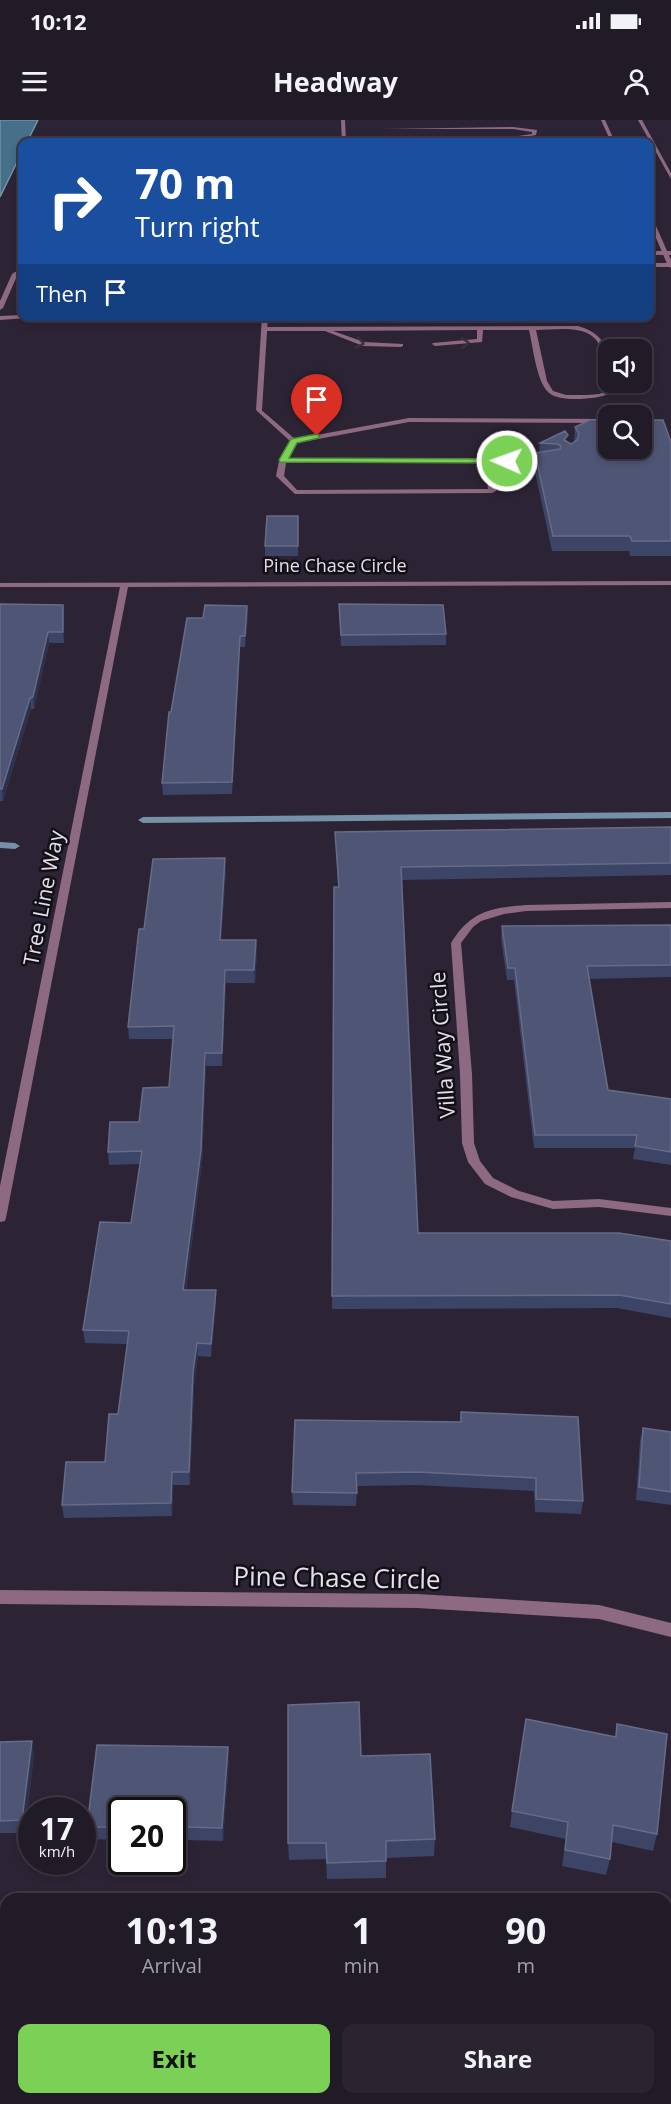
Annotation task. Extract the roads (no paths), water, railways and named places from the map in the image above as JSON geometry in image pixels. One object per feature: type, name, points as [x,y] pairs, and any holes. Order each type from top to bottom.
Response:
[{"type":"street","points":[[343,120],[344,138]]},
{"type":"street","points":[[385,120],[389,137]]},
{"type":"street","points":[[603,120],[611,138]]},
{"type":"street","points":[[640,120],[650,138]]},
{"type":"street","points":[[374,138],[518,137],[534,135],[535,131],[513,128],[387,129]]},
{"type":"street","points":[[654,146],[671,178]]},
{"type":"street","points":[[654,227],[668,253],[671,265],[654,265]]},
{"type":"street","points":[[0,308],[15,274],[18,274]]},
{"type":"street","points":[[0,318],[18,317]]},
{"type":"street","points":[[265,321],[259,410],[294,441]]},
{"type":"street","points":[[435,344],[480,341],[480,328]]},
{"type":"street","points":[[532,328],[544,381],[551,392],[565,397],[600,396],[607,393]]},
{"type":"street","points":[[264,329],[570,328],[590,331],[599,339]]},
{"type":"street","points":[[321,329],[363,344],[401,345]]},
{"type":"street","points":[[488,460],[492,491],[295,492],[280,476],[283,460],[294,441],[409,420],[598,421]]},
{"type":"street","points":[[552,421],[558,429]]},
{"type":"street","points":[[283,460],[488,460],[540,463],[554,460]]},
{"type":"street","name":"Pine Chase Circle","points":[[0,585],[671,583]]},
{"type":"street","name":"Tree Line Way","points":[[0,1218],[125,585]]},
{"type":"street","name":"Villa Way Circle","points":[[671,905],[502,910],[478,916],[463,930],[456,943],[466,1074],[468,1143],[474,1162],[489,1181],[515,1194],[553,1205],[599,1203],[671,1212]]},
{"type":"street","name":"Pine Chase Circle","points":[[0,1597],[417,1601],[599,1612],[671,1630]]},
{"type":"water","points":[[0,120],[38,120],[29,138],[18,138],[18,160],[0,197]]},
{"type":"waterway","points":[[143,820],[671,815]]},
{"type":"waterway","points":[[0,845],[15,846]]}]
